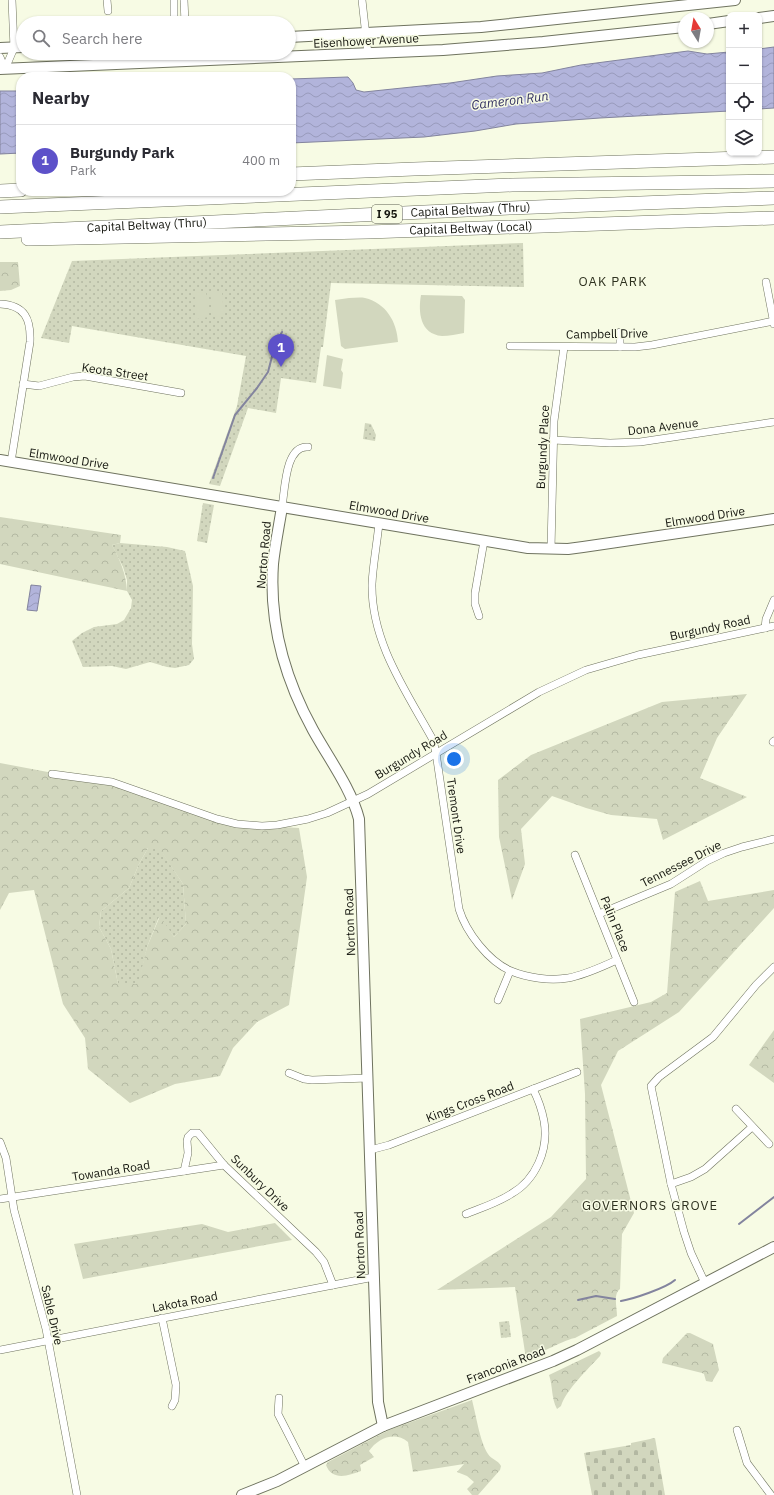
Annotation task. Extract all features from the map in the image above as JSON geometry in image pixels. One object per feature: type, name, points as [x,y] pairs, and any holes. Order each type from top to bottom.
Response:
[{"type":"highway","points":[[697,160],[774,152]]},
{"type":"highway","points":[[296,174],[774,156]]},
{"type":"highway","name":"Capital Beltway (Thru)","points":[[296,194],[512,185],[774,181]]},
{"type":"highway","points":[[0,191],[16,190]]},
{"type":"highway","name":"Capital Beltway (Thru)","points":[[0,207],[256,196]]},
{"type":"highway","name":"Capital Beltway (Thru)","points":[[0,232],[510,208],[774,198]]},
{"type":"highway","name":"Capital Beltway (Local)","points":[[0,240],[262,235],[772,218]]},
{"type":"main road","name":"Eisenhower Avenue","points":[[296,37],[365,34],[518,24],[735,0]]},
{"type":"main road","points":[[762,18],[774,16]]},
{"type":"main road","points":[[714,23],[726,22]]},
{"type":"main road","name":"Eisenhower Avenue","points":[[296,55],[368,54],[443,50],[509,45],[678,27]]},
{"type":"main road","points":[[0,48],[16,48]]},
{"type":"main road","name":"Eisenhower Avenue","points":[[3,69],[126,60]]},
{"type":"main road","name":"Elmwood Drive","points":[[0,460],[528,548],[583,548],[774,519]]},
{"type":"main road","name":"Norton Road","points":[[282,507],[275,548],[273,582],[274,615],[280,648],[288,677],[301,708],[358,814],[360,827],[378,1402],[383,1426]]},
{"type":"main road","name":"Franconia Road","points":[[244,1495],[277,1481],[383,1426],[578,1350],[774,1247]]},
{"type":"street","points":[[12,0],[16,27]]},
{"type":"street","points":[[108,0],[108,11]]},
{"type":"street","points":[[174,0],[174,16]]},
{"type":"street","points":[[184,0],[185,16]]},
{"type":"street","points":[[362,0],[368,54]]},
{"type":"street","points":[[3,69],[16,52]]},
{"type":"street","points":[[0,56],[3,69]]},
{"type":"street","points":[[766,282],[774,322]]},
{"type":"street","points":[[4,304],[19,308],[27,317],[30,329],[30,342],[11,462]]},
{"type":"street","name":"Campbell Drive","points":[[510,346],[620,347],[652,345],[774,322]]},
{"type":"street","points":[[620,332],[620,347]]},
{"type":"street","name":"Burgundy Place","points":[[551,549],[553,440],[564,346]]},
{"type":"street","name":"Keota Street","points":[[23,384],[39,386],[73,377],[85,376],[181,393]]},
{"type":"street","name":"Dona Avenue","points":[[553,440],[610,443],[640,442],[774,422]]},
{"type":"street","name":"Norton Road","points":[[282,507],[291,457],[303,447],[308,447]]},
{"type":"street","name":"Tremont Drive","points":[[379,523],[373,564],[372,585],[378,628],[391,664],[433,740],[461,916],[469,932],[481,948],[510,971],[532,976],[556,979],[578,975],[617,960]]},
{"type":"street","points":[[479,616],[475,604],[475,593],[484,541]]},
{"type":"street","points":[[764,628],[774,600]]},
{"type":"street","name":"Burgundy Road","points":[[52,774],[112,782],[217,819],[236,824],[262,826],[277,825],[308,819],[352,802],[368,794],[539,692],[586,670],[638,655],[774,626]]},
{"type":"street","name":"Tennessee Drive","points":[[599,914],[671,884],[707,861],[724,853],[742,846],[774,840]]},
{"type":"street","name":"Palin Place","points":[[575,855],[634,1002]]},
{"type":"street","points":[[705,1283],[687,1243],[671,1184],[651,1086],[659,1077],[712,1037],[756,985],[774,967]]},
{"type":"street","points":[[498,1000],[510,971]]},
{"type":"street","name":"Kings Cross Road","points":[[370,1150],[389,1145],[577,1072]]},
{"type":"street","points":[[289,1073],[304,1079],[312,1080],[368,1078]]},
{"type":"street","points":[[466,1214],[512,1194],[525,1183],[535,1169],[543,1151],[545,1131],[543,1115],[533,1089]]},
{"type":"street","points":[[736,1109],[769,1144]]},
{"type":"street","points":[[671,1184],[691,1177],[705,1169],[752,1127]]},
{"type":"street","name":"Sunbury Drive","points":[[184,1171],[188,1153],[187,1141],[190,1135],[196,1133],[201,1136],[224,1165],[316,1252],[324,1262],[333,1285]]},
{"type":"street","name":"Sable Drive","points":[[0,1142],[6,1158],[14,1210],[48,1340],[77,1495]]},
{"type":"street","name":"Towanda Road","points":[[0,1199],[224,1165]]},
{"type":"street","name":"Lakota Road","points":[[0,1350],[374,1277]]},
{"type":"street","points":[[162,1318],[176,1385],[175,1400],[172,1406]]},
{"type":"street","points":[[279,1398],[278,1414],[305,1467]]},
{"type":"street","points":[[737,1430],[747,1463],[771,1495]]},
{"type":"green space","points":[[523,243],[524,287],[331,283],[323,347],[321,347],[316,383],[281,378],[276,413],[248,408],[220,486],[209,484],[237,406],[246,356],[72,326],[69,343],[41,338],[72,261]]},
{"type":"green space","points":[[0,262],[18,262],[20,286],[11,290],[0,291]]},
{"type":"green space","points":[[222,291],[224,316],[213,317],[210,292]]},
{"type":"green space","points":[[206,292],[209,317],[197,319],[195,293]]},
{"type":"green space","points":[[421,295],[462,296],[465,300],[464,333],[442,336],[429,331],[422,321],[420,308]]},
{"type":"green space","points":[[365,298],[379,304],[389,314],[393,321],[398,342],[345,349],[341,346],[335,300]]},
{"type":"green space","points":[[327,355],[343,359],[341,370],[343,373],[341,389],[323,386]]},
{"type":"green space","points":[[365,423],[371,424],[376,435],[375,441],[363,439]]},
{"type":"green space","points":[[203,503],[214,505],[207,543],[197,541]]},
{"type":"green space","points":[[0,517],[121,535],[120,543],[112,545],[122,567],[127,591],[0,564]]},
{"type":"green space","points":[[120,543],[167,547],[185,551],[193,586],[192,644],[194,659],[189,665],[175,668],[150,662],[126,669],[112,666],[83,667],[72,641],[82,633],[94,627],[117,624],[124,620],[131,608],[132,600],[127,591],[127,580],[123,567],[112,545]]},
{"type":"green space","points":[[747,694],[717,738],[700,778],[747,797],[663,840],[657,819],[611,815],[552,796],[521,829],[525,864],[512,900],[499,837],[498,780],[531,755],[662,702]]},
{"type":"green space","points":[[0,763],[122,786],[237,824],[299,828],[307,877],[289,1005],[257,1022],[233,1048],[220,1076],[175,1084],[130,1103],[88,1069],[85,1038],[63,1004],[34,890],[9,893],[0,910]],"holes":[[[148,848],[159,848],[183,884],[186,924],[174,937],[160,916],[147,947],[138,984],[118,984],[111,949],[99,927],[101,911],[129,888],[139,864]]]},
{"type":"green space","points":[[159,847],[183,884],[186,924],[174,937],[159,917],[147,947],[139,984],[118,984],[111,949],[99,927],[101,911],[129,888],[139,864],[148,848]]},
{"type":"green space","points":[[700,881],[708,901],[774,890],[774,908],[679,1012],[618,1051],[601,1085],[634,1213],[622,1234],[620,1289],[616,1298],[617,1316],[575,1338],[526,1359],[515,1287],[437,1290],[551,1217],[586,1179],[585,1094],[580,1019],[651,1002],[667,993],[675,892]]},
{"type":"green space","points":[[774,1030],[774,1083],[749,1065]]},
{"type":"green space","points":[[275,1223],[292,1240],[83,1279],[74,1244],[202,1224],[228,1232]]},
{"type":"green space","points":[[509,1321],[511,1337],[501,1338],[499,1322]]},
{"type":"green space","points":[[687,1333],[713,1344],[719,1370],[712,1382],[706,1381],[704,1374],[702,1373],[662,1363],[663,1358]]},
{"type":"green space","points":[[599,1351],[601,1353],[600,1356],[572,1387],[561,1406],[557,1409],[549,1375]]},
{"type":"green space","points":[[472,1400],[480,1436],[485,1449],[489,1456],[501,1466],[500,1470],[478,1495],[472,1495],[467,1489],[474,1482],[467,1476],[457,1472],[464,1464],[413,1472],[408,1442],[398,1437],[387,1438],[373,1446],[369,1451],[374,1457],[360,1465],[361,1471],[346,1476],[341,1476],[332,1473],[326,1465],[328,1462],[389,1430]]},
{"type":"green space","points":[[655,1438],[665,1495],[592,1495],[584,1453],[631,1445],[631,1443]]},
{"type":"water","points":[[774,47],[774,108],[762,109],[762,49]]},
{"type":"water","name":"Cameron Run","points":[[688,51],[707,54],[726,52],[726,111],[516,124],[424,137],[296,143],[296,79],[348,77],[356,90],[364,92],[450,83],[497,76],[542,73],[581,65]]},
{"type":"water","points":[[0,91],[16,91],[16,153],[0,154]]},
{"type":"water","points":[[31,585],[41,586],[37,611],[27,610]]},
{"type":"waterway","points":[[213,478],[235,415],[268,372],[275,345],[282,332]]},
{"type":"waterway","points":[[739,1224],[774,1197]]},
{"type":"waterway","points":[[621,1301],[649,1293],[675,1280]]},
{"type":"waterway","points":[[578,1300],[596,1296],[615,1299]]},
{"type":"place","name":"Burgundy Park","points":[[281,367]]},
{"type":"district","name":"OAK PARK","points":[[613,281]]},
{"type":"district","name":"GOVERNORS GROVE","points":[[650,1205]]}]
